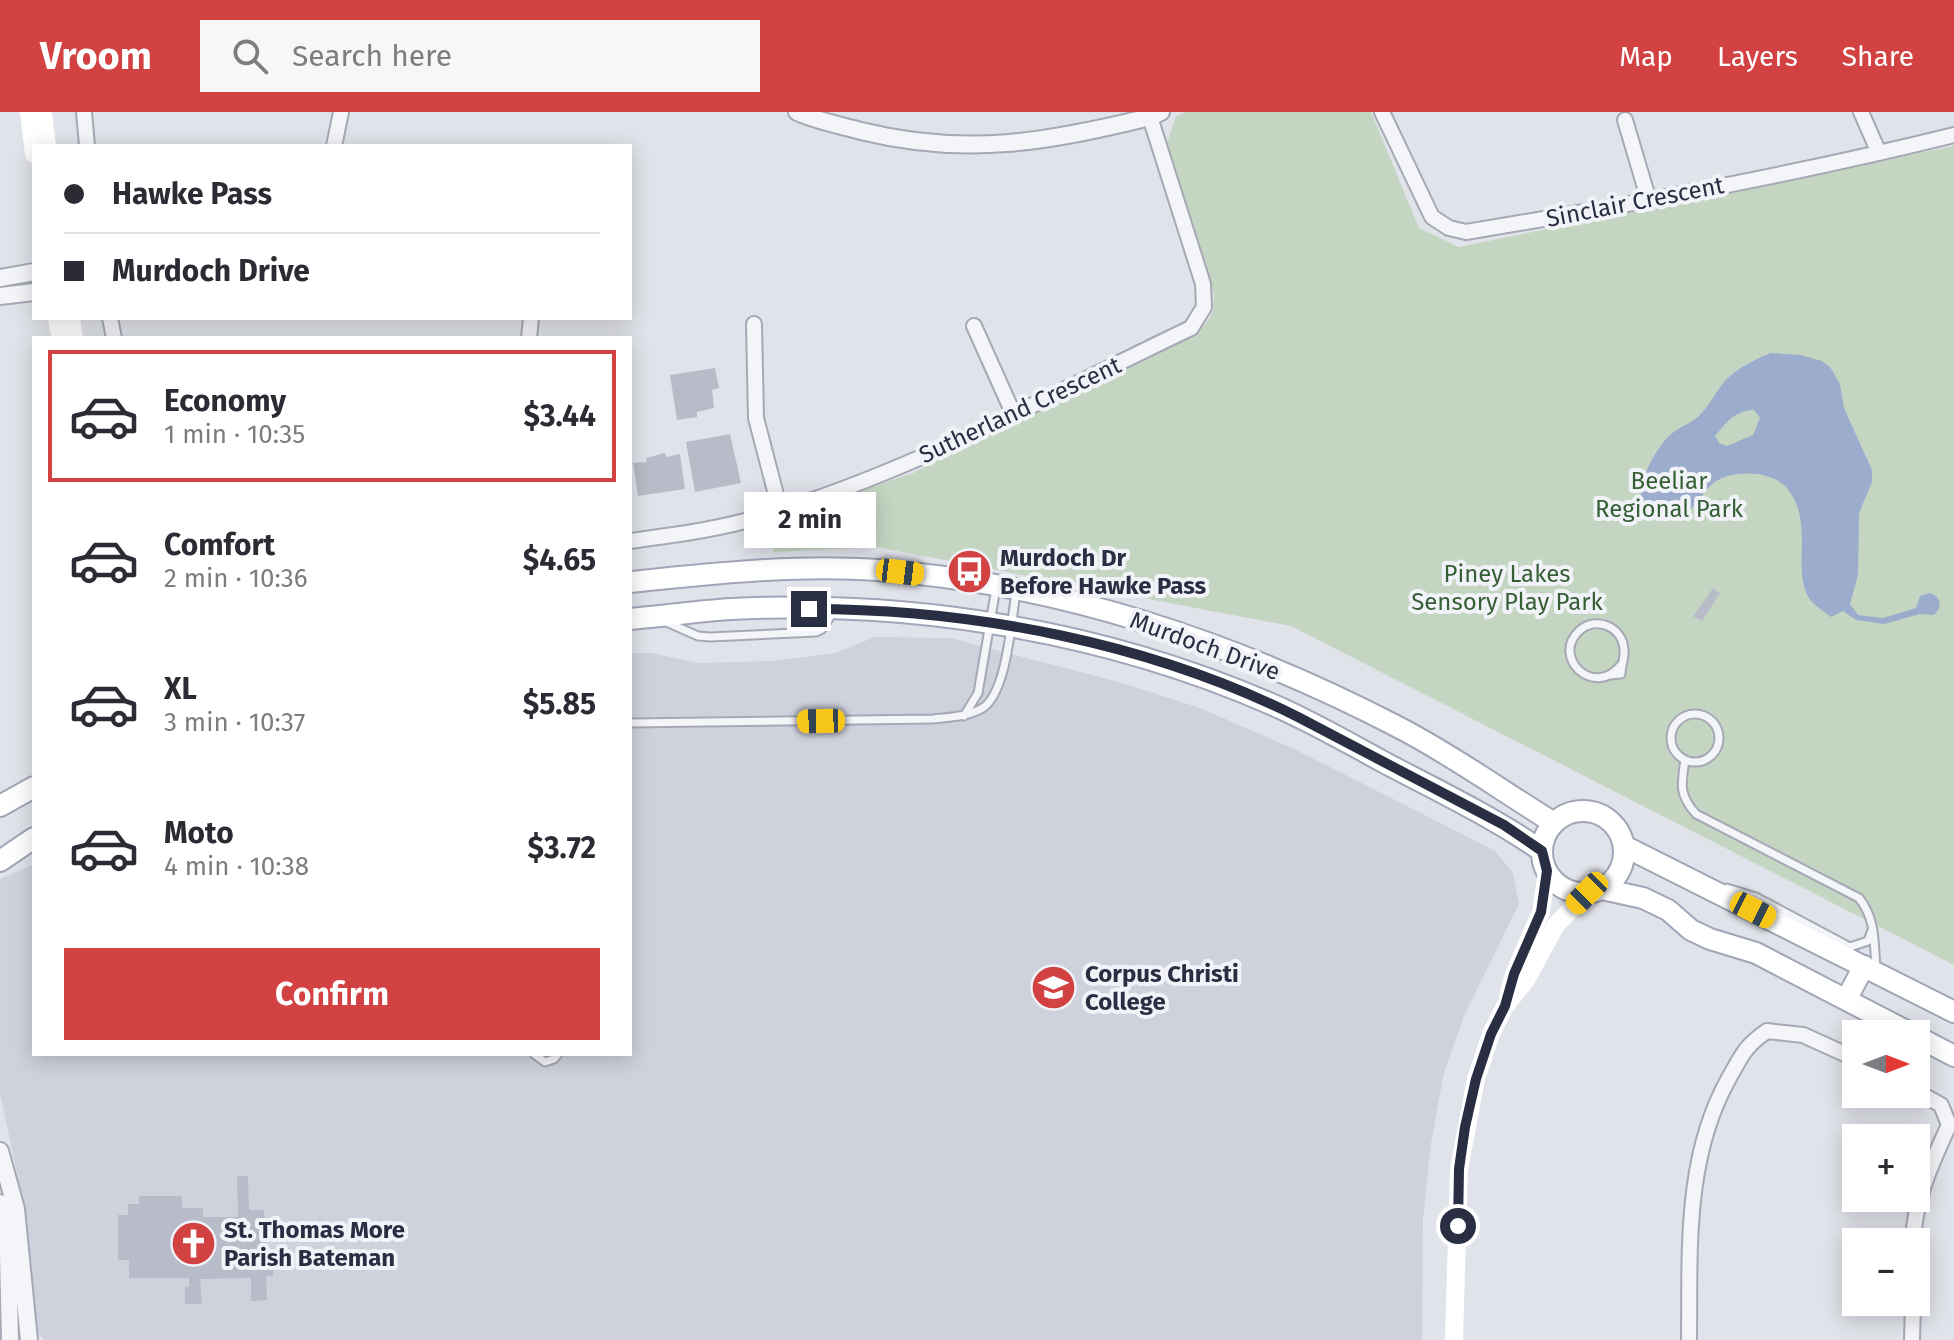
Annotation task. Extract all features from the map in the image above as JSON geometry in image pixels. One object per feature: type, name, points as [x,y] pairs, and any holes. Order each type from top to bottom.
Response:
[{"type":"main road","points":[[29,112],[33,144]]},
{"type":"main road","points":[[43,112],[47,144]]},
{"type":"main road","name":"Murdoch Drive","points":[[632,582],[731,572],[859,569],[1006,588],[1130,618],[1202,641],[1308,684],[1426,742],[1554,823]]},
{"type":"main road","name":"Murdoch Drive","points":[[632,619],[733,609],[907,612],[1102,645],[1185,671],[1271,704],[1504,825],[1544,861]]},
{"type":"main road","points":[[0,806],[32,791]]},
{"type":"main road","points":[[1454,1340],[1462,1147],[1476,1079],[1491,1034],[1505,1006],[1514,974],[1541,912],[1544,838],[1554,823],[1574,812],[1596,812],[1615,825],[1624,846],[1622,866],[1611,883],[1594,891],[1556,925],[1526,980],[1505,1006]]},
{"type":"main road","points":[[0,845],[32,832]]},
{"type":"main road","points":[[0,861],[32,839]]},
{"type":"main road","points":[[1624,846],[1871,962],[1954,1012]]},
{"type":"main road","points":[[1544,861],[1563,888],[1643,898],[1668,910],[1691,930],[1756,953],[1885,1020]]},
{"type":"main road","points":[[1846,1000],[1871,962]]},
{"type":"main road","points":[[1930,1043],[1954,1056]]},
{"type":"street","points":[[84,112],[87,144]]},
{"type":"street","points":[[334,144],[341,112]]},
{"type":"street","points":[[797,112],[811,119],[880,136],[976,146],[1058,139],[1156,114]]},
{"type":"street","name":"Sinclair Crescent","points":[[1382,112],[1432,217],[1449,228],[1466,232],[1649,201],[1954,135]]},
{"type":"street","points":[[1861,112],[1879,153]]},
{"type":"street","name":"Sutherland Crescent","points":[[632,541],[727,525],[780,510],[916,460],[1191,328],[1201,315],[1206,298],[1156,114]]},
{"type":"street","points":[[1625,120],[1649,201]]},
{"type":"street","points":[[0,278],[32,272]]},
{"type":"street","points":[[0,296],[32,292]]},
{"type":"street","points":[[754,324],[756,418],[780,510]]},
{"type":"street","points":[[974,326],[1013,413]]},
{"type":"street","points":[[1689,1340],[1690,1220],[1697,1166],[1714,1105],[1748,1044],[1767,1031],[1803,1035],[1842,1053]]},
{"type":"street","points":[[1915,1228],[1924,1184],[1949,1125],[1941,1105],[1930,1099]]},
{"type":"street","points":[[0,1151],[6,1215],[10,1340]]},
{"type":"street","points":[[6,1215],[29,1340]]},
{"type":"street","points":[[1912,1340],[1913,1316]]},
{"type":"lane","points":[[964,716],[978,693],[1000,626],[1006,588]]},
{"type":"lane","points":[[632,723],[964,716],[993,700],[1002,674],[1000,626],[1006,588]]},
{"type":"lane","points":[[1595,624],[1611,627],[1623,640],[1625,648],[1621,665],[1610,675],[1593,678],[1577,670],[1570,654],[1579,630],[1595,624]]},
{"type":"lane","points":[[1689,714],[1705,715],[1717,726],[1719,746],[1708,759],[1696,763],[1685,760],[1672,746],[1674,727],[1689,714]]},
{"type":"lane","points":[[1685,760],[1683,800],[1696,814],[1859,898],[1869,910],[1871,962]]},
{"type":"lane","points":[[1701,884],[1726,887],[1756,897],[1850,947],[1868,941],[1872,930]]},
{"type":"lane","points":[[537,1056],[545,1062],[556,1056]]},
{"type":"shaded area","name":"Corpus Christi College","points":[[875,637],[950,638],[1119,682],[1200,708],[1292,748],[1494,850],[1513,873],[1519,904],[1464,1016],[1444,1073],[1431,1143],[1423,1219],[1422,1340],[45,1340],[36,1332],[24,1206],[0,1093],[0,879],[32,865],[32,1056],[632,1056],[632,653],[652,653],[698,663],[773,661],[835,653]]},
{"type":"green space","name":"Beeliar Regional Park","points":[[1185,112],[1371,112],[1419,228],[1459,247],[1954,146],[1954,965],[1291,626],[876,547],[773,552],[778,519],[913,473],[1016,419],[1191,335],[1206,323],[1213,308],[1214,294],[1167,143],[1176,116]]},
{"type":"water","points":[[1771,353],[1800,355],[1822,361],[1830,367],[1840,384],[1844,408],[1872,470],[1872,482],[1859,513],[1858,575],[1850,604],[1858,615],[1883,618],[1916,608],[1920,596],[1930,593],[1940,602],[1934,615],[1920,614],[1884,624],[1856,620],[1843,611],[1831,617],[1812,602],[1802,577],[1802,531],[1795,500],[1785,486],[1769,477],[1758,474],[1726,476],[1707,489],[1691,509],[1677,517],[1654,516],[1643,505],[1642,484],[1663,443],[1699,416],[1729,377],[1743,366]],"holes":[[[1754,410],[1760,418],[1753,435],[1727,446],[1719,443],[1715,436],[1741,413]]]},
{"type":"building","points":[[715,368],[719,388],[712,390],[714,408],[697,412],[697,417],[677,420],[670,375]]},
{"type":"building","points":[[730,434],[741,483],[695,492],[686,442]]},
{"type":"building","points":[[665,453],[666,457],[680,454],[685,489],[638,496],[633,463],[647,462],[646,458]]},
{"type":"building","points":[[1713,588],[1720,593],[1702,621],[1693,616]]},
{"type":"building","name":"St. Thomas More Parish Bateman","points":[[237,1176],[248,1176],[249,1210],[264,1210],[267,1258],[271,1258],[273,1270],[273,1276],[266,1276],[267,1300],[251,1301],[251,1278],[200,1279],[202,1304],[185,1304],[185,1287],[189,1287],[189,1278],[129,1278],[129,1260],[118,1260],[118,1215],[128,1215],[128,1204],[139,1204],[139,1196],[182,1196],[182,1208],[203,1208],[203,1217],[238,1217]]},
{"type":"place","name":"Murdoch Dr Before Hawke Pass","points":[[969,572]]},
{"type":"place","name":"Corpus Christi College","points":[[1054,988]]},
{"type":"place","name":"St. Thomas More Parish Bateman","points":[[193,1244]]},
{"type":"route","points":[[809,609],[907,612],[991,624],[1102,645],[1185,671],[1298,717],[1504,825],[1542,851],[1547,871],[1541,912],[1491,1034],[1465,1127],[1459,1169],[1458,1226]]},
{"type":"park label","name":"Piney Lakes Sensory Play Park","points":[[1507,588]]}]
